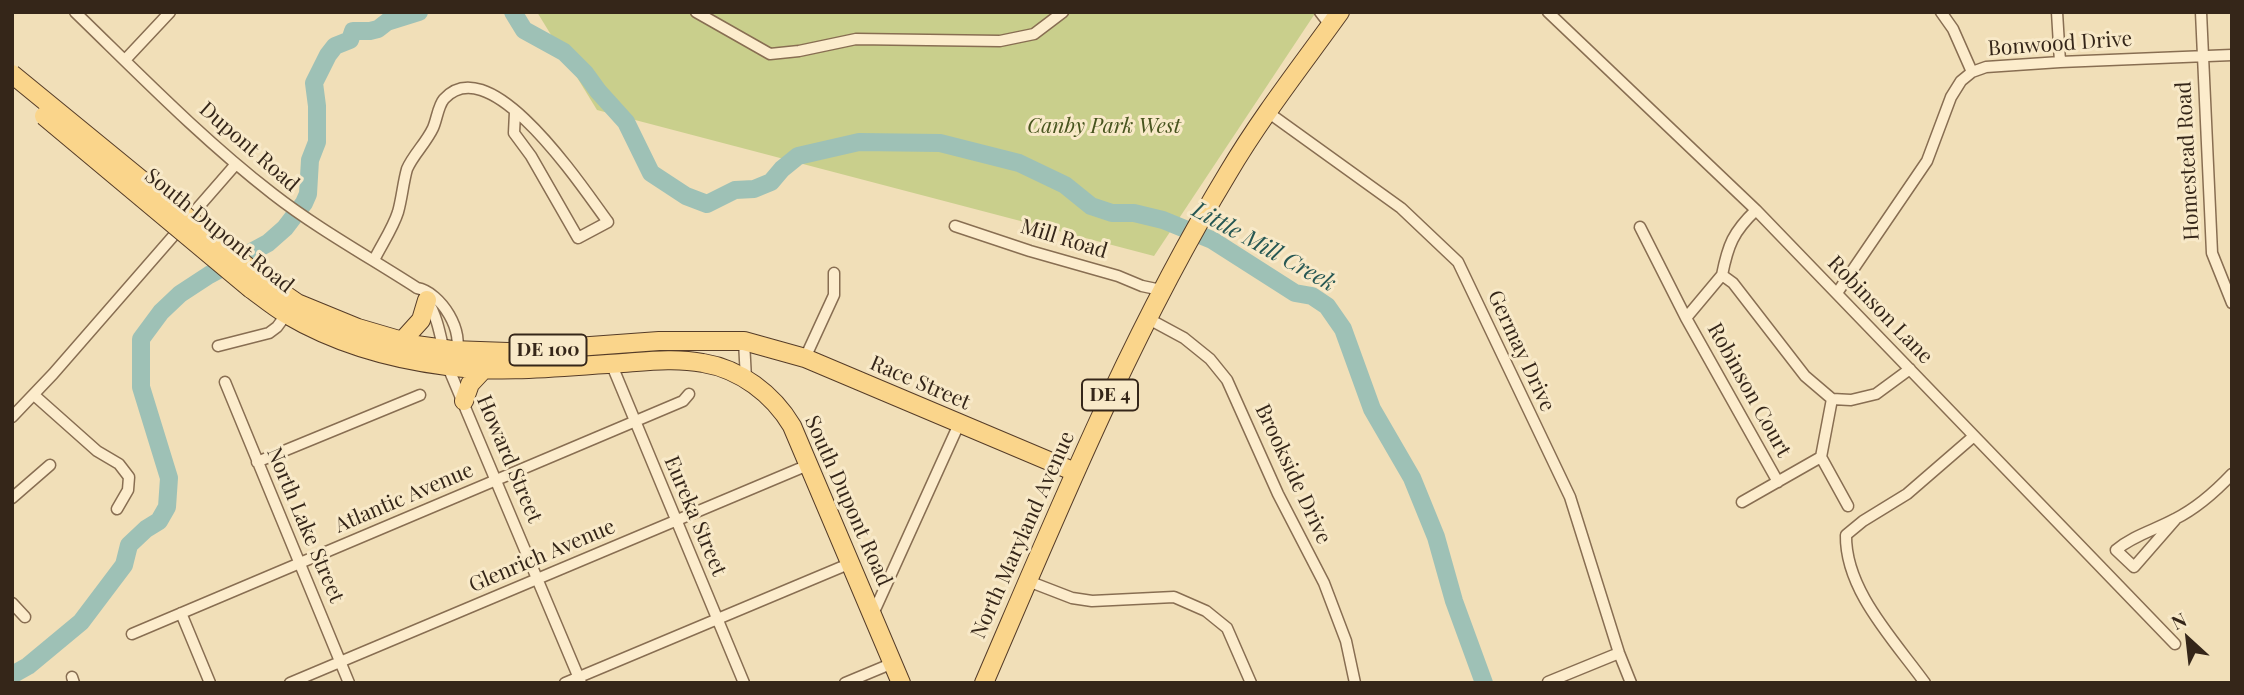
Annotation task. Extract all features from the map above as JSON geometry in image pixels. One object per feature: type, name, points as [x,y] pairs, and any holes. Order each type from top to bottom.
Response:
[{"type":"main road","name":"DE 4","points":[[1269,113],[1330,17]]},
{"type":"main road","name":"South Dupont Road","points":[[12,74],[258,285]]},
{"type":"main road","name":"South Dupont Road","points":[[12,89],[258,285],[292,308],[364,349],[448,367],[484,369],[678,360],[704,363],[746,379],[774,400],[785,415],[901,683]]},
{"type":"main road","name":"North Maryland Avenue","points":[[984,683],[1074,472],[1161,290],[1229,170],[1269,113]]},
{"type":"main road","points":[[402,341],[421,320],[422,294]]},
{"type":"main road","name":"South Dupont Road","points":[[292,308],[402,341],[485,353],[659,341],[744,341]]},
{"type":"main road","name":"Race Street","points":[[744,341],[805,358],[1074,472]]},
{"type":"main road","points":[[538,367],[558,359],[588,357],[599,347]]},
{"type":"main road","points":[[464,401],[470,384],[484,369]]},
{"type":"street","name":"Dupont Road","points":[[75,12],[236,164],[301,215],[374,260],[422,294],[432,295],[448,311],[454,329],[450,349]]},
{"type":"street","points":[[125,60],[170,12]]},
{"type":"street","points":[[696,12],[770,54],[811,49],[856,39],[1000,41],[1034,34],[1063,12]]},
{"type":"street","name":"Robinson Lane","points":[[1548,12],[1756,210],[2175,644]]},
{"type":"street","points":[[1941,12],[1953,29],[1972,72]]},
{"type":"street","points":[[2057,12],[2060,62]]},
{"type":"street","name":"Homestead Road","points":[[2201,12],[2212,253],[2232,303]]},
{"type":"street","name":"Bonwood Drive","points":[[1837,293],[1927,161],[1951,97],[1961,81],[1972,72],[1986,67],[2060,62],[2232,55]]},
{"type":"street","points":[[374,260],[398,213],[408,168],[432,130],[442,101],[461,87],[471,86],[496,98],[515,112],[537,129],[608,222],[578,238],[531,156],[514,133],[515,112]]},
{"type":"street","name":"Germay Drive","points":[[1269,113],[1401,208],[1458,262],[1570,497],[1631,683]]},
{"type":"street","points":[[12,417],[236,164]]},
{"type":"street","name":"Robinson Court","points":[[1686,318],[1722,275],[1727,246],[1756,210]]},
{"type":"street","name":"Mill Road","points":[[955,226],[1161,290]]},
{"type":"street","name":"Robinson Court","points":[[1640,228],[1686,318],[1778,482]]},
{"type":"street","points":[[805,358],[834,295],[834,272]]},
{"type":"street","name":"Robinson Court","points":[[1722,275],[1733,283],[1805,376],[1832,399],[1821,457],[1848,506]]},
{"type":"street","points":[[422,294],[438,319],[450,349],[448,367]]},
{"type":"street","points":[[218,345],[269,333],[292,308]]},
{"type":"street","name":"Brookside Drive","points":[[1147,318],[1184,338],[1210,359],[1227,380],[1278,494],[1324,583],[1346,641],[1355,683]]},
{"type":"street","points":[[744,341],[746,379]]},
{"type":"street","name":"Eureka Street","points":[[611,363],[744,683]]},
{"type":"street","name":"Howard Street","points":[[448,367],[580,680]]},
{"type":"street","points":[[1832,399],[1851,400],[1877,394],[1910,369]]},
{"type":"street","name":"North Lake Street","points":[[225,382],[349,683]]},
{"type":"street","name":"Atlantic Avenue","points":[[132,634],[683,401],[689,394]]},
{"type":"street","points":[[34,395],[97,451],[119,464],[129,477],[128,490],[117,509]]},
{"type":"street","points":[[257,462],[420,395]]},
{"type":"street","points":[[873,614],[959,424]]},
{"type":"street","points":[[1925,683],[1867,603],[1853,578],[1846,550],[1846,535],[1863,521],[1907,494],[1974,436]]},
{"type":"street","name":"Robinson Court","points":[[1742,502],[1821,457]]},
{"type":"street","points":[[12,498],[50,465]]},
{"type":"street","name":"Glenrich Avenue","points":[[290,683],[808,465]]},
{"type":"street","points":[[2175,520],[2134,567],[2116,550],[2137,535],[2175,520],[2213,495],[2232,474]]},
{"type":"street","points":[[565,683],[580,680],[851,563]]},
{"type":"street","points":[[1028,581],[1082,600],[1174,597],[1206,611],[1227,628],[1251,683]]},
{"type":"street","points":[[12,603],[25,617]]},
{"type":"street","points":[[181,613],[210,683]]},
{"type":"street","points":[[1548,682],[1619,653]]},
{"type":"street","points":[[845,683],[893,663]]},
{"type":"green space","name":"Canby Park West","points":[[537,12],[1316,12],[1154,256],[597,110]]},
{"type":"waterway","name":"Little Mill Creek","points":[[12,675],[28,666],[81,622],[124,565],[129,545],[159,521],[167,507],[169,478],[141,387],[141,339],[161,312],[180,294],[268,243],[285,228],[304,203],[308,194],[310,160],[317,142],[314,83],[335,46],[350,40],[353,31],[378,29],[387,22],[419,12]]},
{"type":"waterway","name":"Little Mill Creek","points":[[513,12],[524,30],[564,52],[585,73],[626,122],[651,173],[686,196],[707,204],[735,190],[754,189],[771,182],[798,156],[859,142],[940,143],[1019,163],[1065,185],[1091,206],[1112,213],[1134,213],[1163,220],[1212,240],[1295,293],[1312,296],[1327,306],[1343,329],[1372,409],[1412,478],[1436,537],[1454,601],[1484,683]]}]
